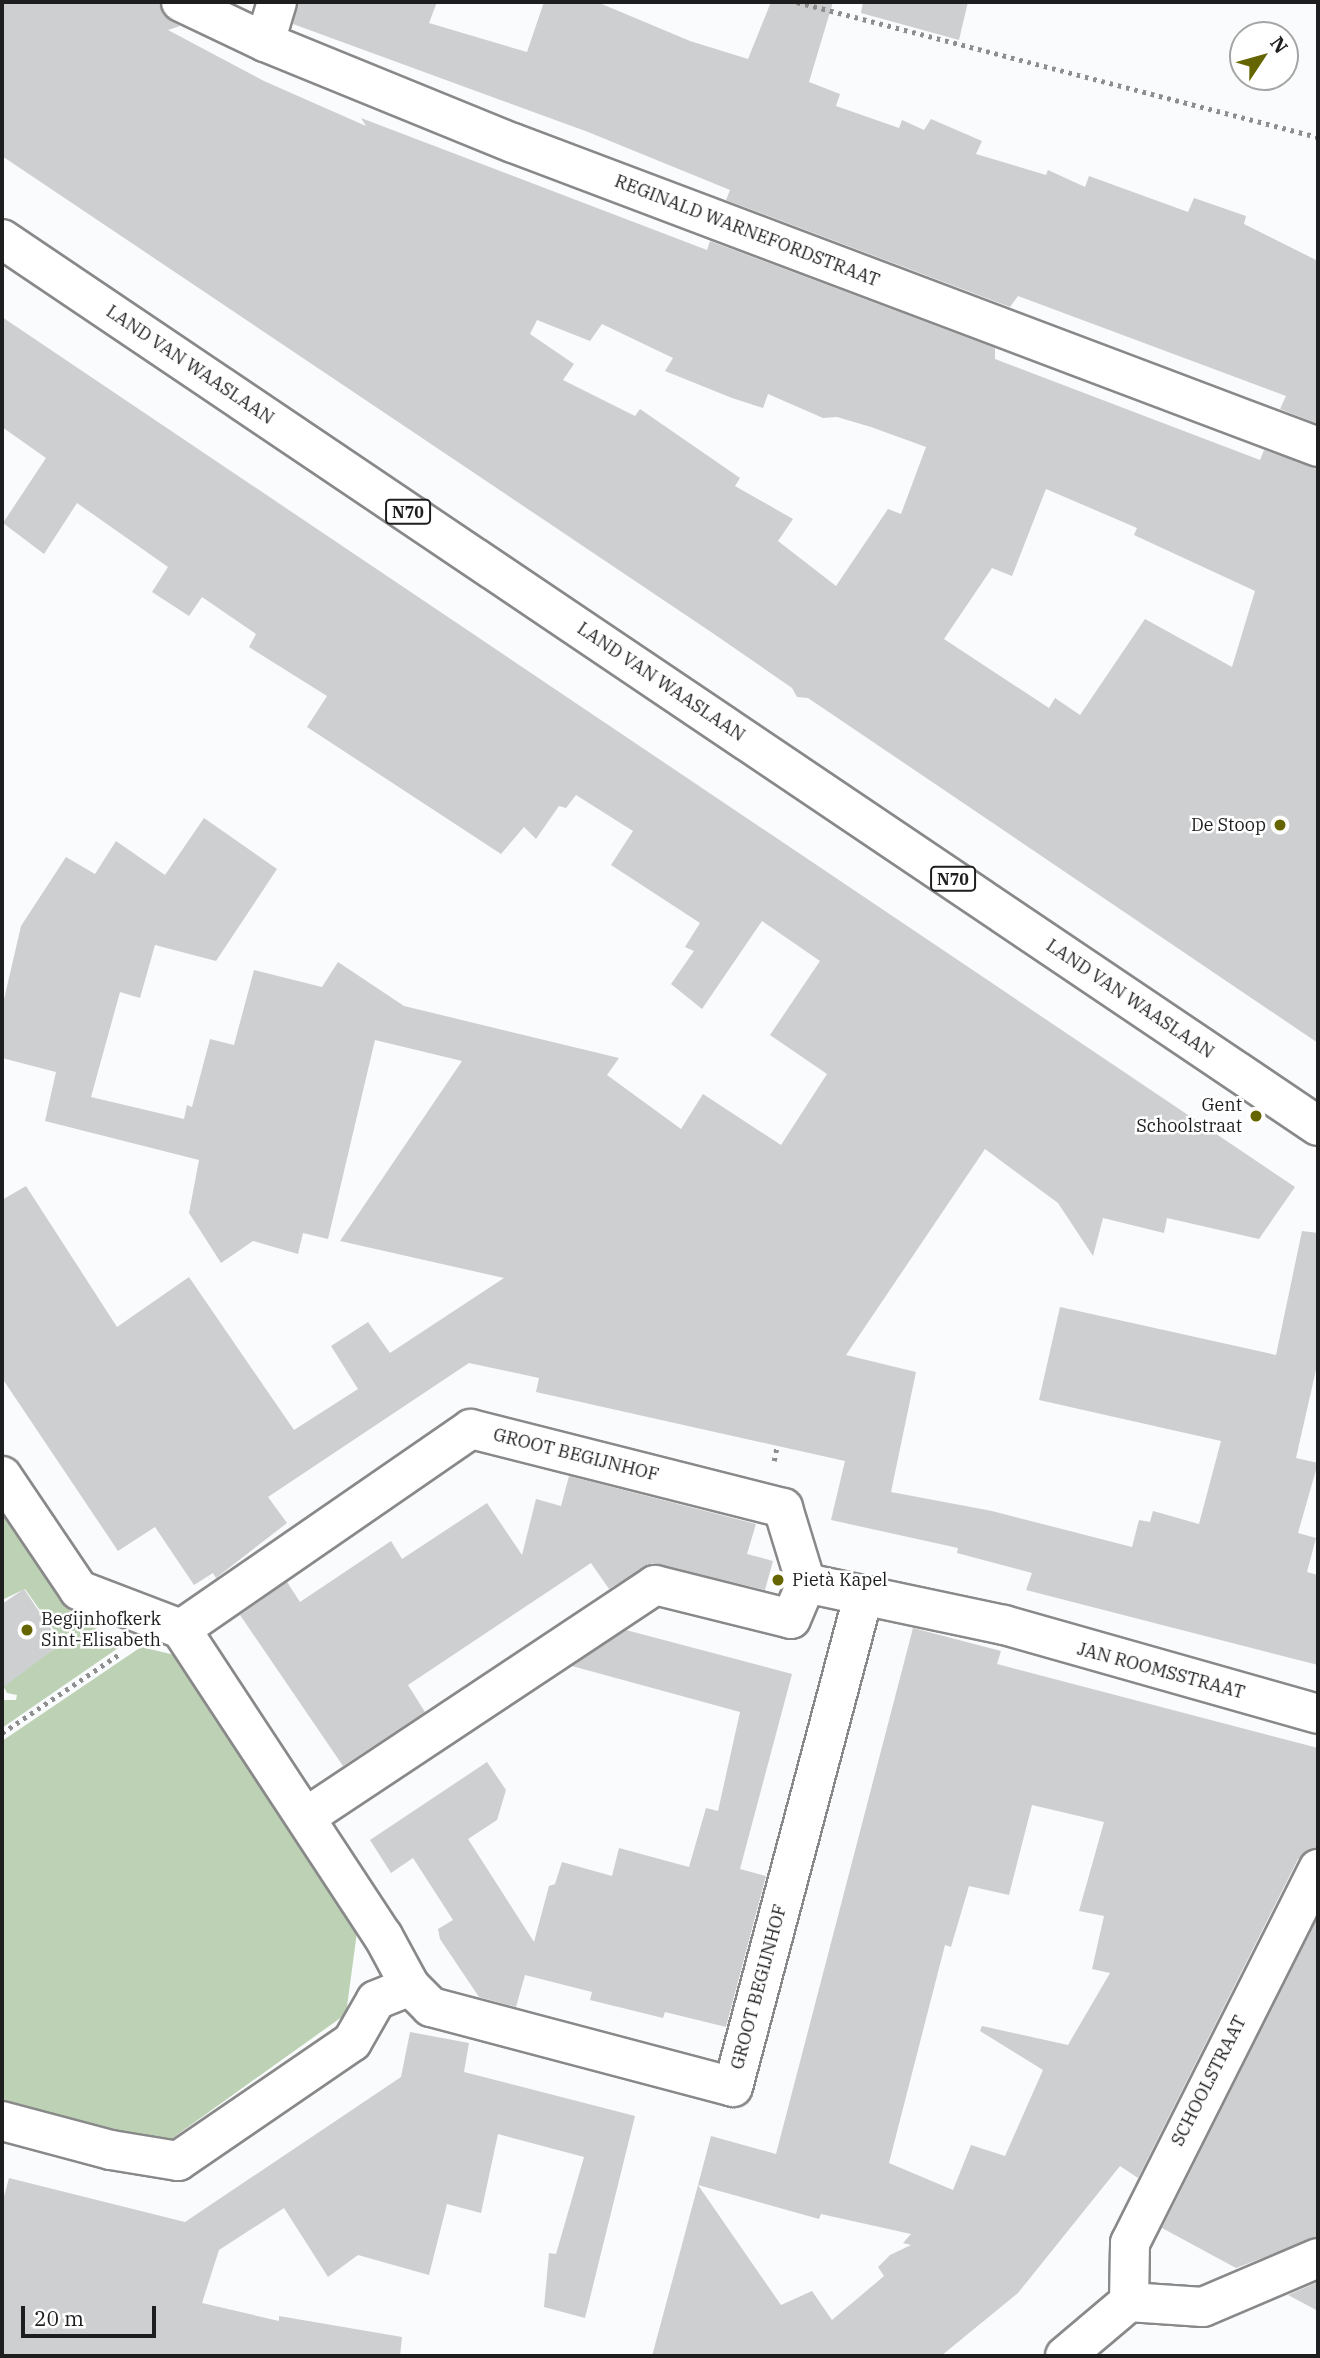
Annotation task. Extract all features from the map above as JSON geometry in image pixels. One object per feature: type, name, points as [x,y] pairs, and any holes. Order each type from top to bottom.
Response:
[{"type":"street","name":"REGINALD WARNEFORDSTRAAT","points":[[181,2],[265,42],[513,143],[1318,447]]},
{"type":"street","points":[[265,42],[276,2]]},
{"type":"street","name":"LAND VAN WAASLAAN","points":[[2,239],[1318,1126]]},
{"type":"street","name":"GROOT BEGIJNHOF","points":[[806,1583],[783,1508],[471,1429],[174,1625],[306,1817],[383,1936],[410,1986],[431,2007],[733,2087],[863,1597]]},
{"type":"street","points":[[2,1476],[79,1590],[174,1625]]},
{"type":"street","points":[[306,1817],[655,1585],[791,1619],[806,1583],[863,1597]]},
{"type":"street","name":"JAN ROOMSSTRAAT","points":[[863,1597],[1004,1625],[1318,1714]]},
{"type":"street","name":"SCHOOLSTRAAT","points":[[1129,2302],[1130,2243],[1318,1869]]},
{"type":"street","points":[[2,2121],[111,2150],[178,2161],[352,2042],[376,2000],[410,1986]]},
{"type":"street","points":[[1065,2356],[1129,2302],[1203,2307],[1318,2258]]},
{"type":"path","points":[[797,2],[1318,137]]},
{"type":"path","points":[[2,1733],[174,1625]]},
{"type":"green space","points":[[2,1513],[74,1616],[124,1644],[2,1728],[2,1700],[16,1700],[17,1695],[7,1693],[2,1684],[59,1646],[61,1640],[25,1589],[2,1600]]},
{"type":"green space","points":[[141,1647],[175,1655],[357,1932],[346,2014],[167,2142],[5,2102],[2,2097],[2,1741]]},
{"type":"building","points":[[2,2],[159,2],[163,15],[180,26],[168,30],[264,81],[366,126],[361,118],[707,250],[710,241],[995,348],[995,359],[1260,460],[1264,450],[1318,468],[1318,1043],[808,698],[797,697],[792,688],[714,634],[2,156]],"holes":[[[537,320],[590,341],[602,324],[673,358],[665,371],[732,398],[763,408],[768,394],[823,418],[837,417],[926,447],[901,514],[888,509],[836,586],[778,541],[793,519],[735,486],[740,478],[640,409],[635,416],[563,380],[574,364],[530,334]],[[1046,489],[1137,528],[1134,535],[1255,591],[1232,667],[1145,619],[1080,715],[1055,698],[1049,708],[944,639],[992,568],[1012,576]]]},
{"type":"building","points":[[298,2],[437,2],[429,23],[527,52],[544,2],[597,2],[690,41],[748,59],[771,2],[833,2],[809,82],[840,94],[836,106],[899,128],[902,120],[924,130],[931,119],[982,141],[976,154],[1046,175],[1048,170],[1085,187],[1089,176],[1188,212],[1194,198],[1246,216],[1244,224],[1318,261],[1318,424],[1280,409],[1286,396],[1018,296],[1010,307],[726,200],[730,190],[588,132],[293,24]]},
{"type":"building","points":[[863,2],[968,2],[959,40],[861,13]]},
{"type":"building","points":[[2,317],[1295,1187],[1259,1239],[1167,1218],[1164,1233],[1103,1218],[1093,1256],[1058,1203],[985,1149],[846,1355],[916,1372],[891,1492],[992,1511],[1132,1547],[1139,1520],[1150,1522],[1153,1511],[1199,1524],[1221,1441],[1039,1400],[1060,1307],[1276,1355],[1302,1231],[1318,1233],[1318,1361],[1296,1458],[1318,1463],[1298,1533],[1316,1538],[1307,1572],[1318,1575],[1318,1665],[1026,1590],[1032,1573],[957,1553],[958,1548],[831,1520],[845,1461],[536,1392],[539,1378],[469,1363],[268,1497],[287,1523],[216,1578],[213,1573],[194,1585],[155,1527],[118,1551],[2,1378],[2,1200],[26,1186],[117,1327],[189,1277],[294,1430],[358,1389],[331,1346],[368,1322],[390,1353],[504,1278],[340,1241],[462,1061],[375,1040],[328,1239],[303,1233],[298,1254],[253,1241],[221,1263],[189,1213],[199,1160],[45,1121],[56,1072],[2,1058],[2,1008],[21,926],[66,857],[95,874],[116,841],[165,875],[204,818],[277,869],[216,961],[155,945],[140,998],[120,992],[91,1097],[184,1119],[187,1105],[192,1107],[210,1039],[234,1045],[254,970],[322,987],[338,962],[404,1006],[619,1058],[607,1075],[681,1129],[703,1094],[781,1145],[827,1074],[770,1035],[820,961],[762,921],[702,1009],[671,984],[694,951],[685,947],[700,923],[611,865],[633,831],[576,795],[566,808],[559,806],[536,839],[524,827],[501,854],[307,727],[327,696],[249,647],[256,634],[202,597],[189,616],[152,592],[168,567],[77,503],[44,554],[3,523],[46,458],[2,427]]},
{"type":"building","points":[[569,1476],[756,1524],[747,1554],[773,1561],[765,1590],[652,1563],[609,1589],[591,1563],[408,1685],[425,1712],[343,1766],[240,1615],[287,1582],[300,1602],[391,1541],[402,1559],[487,1503],[522,1555],[536,1499],[561,1506]]},
{"type":"building","name":"Begijnhofkerk Sint-Elisabeth","points":[[24,1589],[61,1644],[2,1688],[2,1604]]},
{"type":"building","points":[[913,1628],[1001,1651],[997,1664],[1318,1748],[1318,1847],[1298,1859],[1138,2178],[1120,2166],[1018,2293],[941,2356],[652,2356],[711,2136],[776,2154]],"holes":[[[1032,1805],[1104,1822],[1079,1911],[1104,1916],[1092,1969],[1110,1973],[1068,2045],[982,2026],[980,2031],[1043,2070],[1005,2156],[971,2145],[953,2190],[889,2163],[945,1945],[951,1947],[969,1886],[1009,1895]],[[698,2185],[819,2219],[821,2214],[911,2234],[903,2243],[911,2245],[890,2255],[878,2267],[884,2276],[832,2320],[812,2291],[781,2305]]]},
{"type":"building","points":[[626,1630],[792,1674],[740,1869],[766,1876],[726,2027],[665,2012],[663,2018],[590,2000],[592,1992],[525,1975],[516,2007],[479,1997],[440,1939],[438,1929],[453,1920],[413,1858],[391,1873],[370,1840],[487,1762],[506,1790],[497,1820],[468,1839],[534,1942],[549,1886],[555,1884],[562,1862],[612,1876],[619,1848],[689,1867],[706,1808],[718,1811],[740,1712],[572,1666]]},
{"type":"building","points":[[1318,1917],[1318,2237],[1236,2268],[1162,2228]]},
{"type":"building","points":[[410,2032],[469,2043],[464,2072],[635,2116],[585,2318],[544,2307],[549,2253],[556,2254],[584,2157],[498,2134],[481,2213],[447,2204],[429,2275],[358,2255],[328,2277],[284,2208],[219,2250],[202,2303],[279,2321],[279,2316],[402,2337],[400,2356],[2,2356],[2,2204],[9,2178],[185,2222],[401,2077]]},
{"type":"building","points":[[1318,2282],[1318,2311],[1288,2295]]},
{"type":"place","name":"De Stoop","points":[[1280,825]]},
{"type":"place","name":"Gent Schoolstraat","points":[[1256,1116]]},
{"type":"place","name":"Pietà Kapel","points":[[778,1580]]},
{"type":"place","name":"Begijnhofkerk Sint-Elisabeth","points":[[27,1630]]}]
